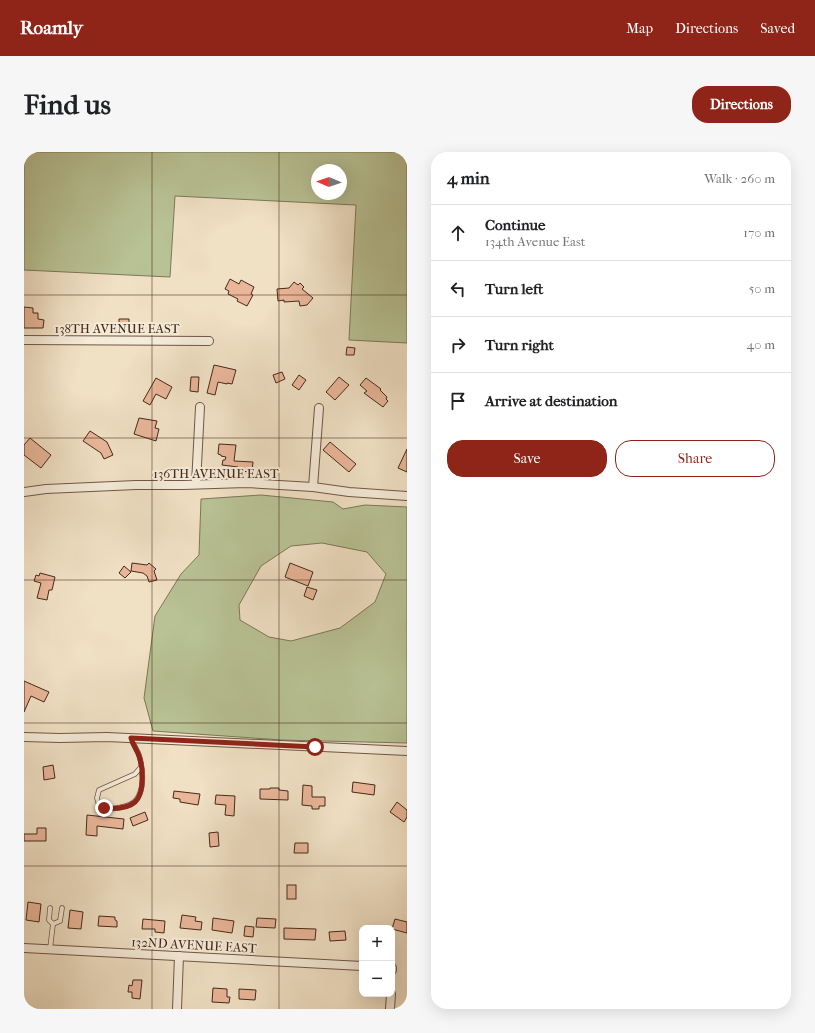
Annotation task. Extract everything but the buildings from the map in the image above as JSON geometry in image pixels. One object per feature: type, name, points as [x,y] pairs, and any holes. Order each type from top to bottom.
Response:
[{"type":"street","name":"138TH AVENUE EAST","points":[[24,340],[209,341]]},
{"type":"street","points":[[196,484],[200,407]]},
{"type":"street","points":[[313,487],[319,408]]},
{"type":"street","name":"136TH AVENUE EAST","points":[[24,492],[46,489],[86,487],[246,483],[313,487],[348,492],[407,496]]},
{"type":"street","points":[[24,737],[131,738],[407,751]]},
{"type":"street","name":"132ND AVENUE EAST","points":[[24,948],[359,966]]},
{"type":"street","points":[[177,1009],[179,956]]},
{"type":"street","points":[[390,1009],[391,997]]},
{"type":"lane","points":[[131,738],[139,756],[141,767],[142,777],[141,790],[136,801],[126,806],[114,809],[104,808],[99,804],[97,798],[99,790],[135,774],[141,767]]},
{"type":"lane","points":[[50,908],[49,920],[53,924],[50,949]]},
{"type":"lane","points":[[53,924],[60,921],[62,908]]},
{"type":"green space","points":[[24,152],[407,152],[407,343],[349,340],[356,205],[175,196],[170,277],[24,270]]},
{"type":"green space","points":[[261,495],[333,502],[343,509],[365,505],[407,507],[407,743],[282,740],[153,731],[144,698],[155,616],[181,574],[199,555],[201,499]],"holes":[[[322,543],[367,552],[386,574],[375,602],[340,628],[291,641],[269,637],[240,620],[239,605],[261,566],[291,546]]]},
{"type":"route","points":[[104,808],[114,809],[126,806],[136,801],[141,790],[142,777],[139,756],[131,738],[315,747]]}]
